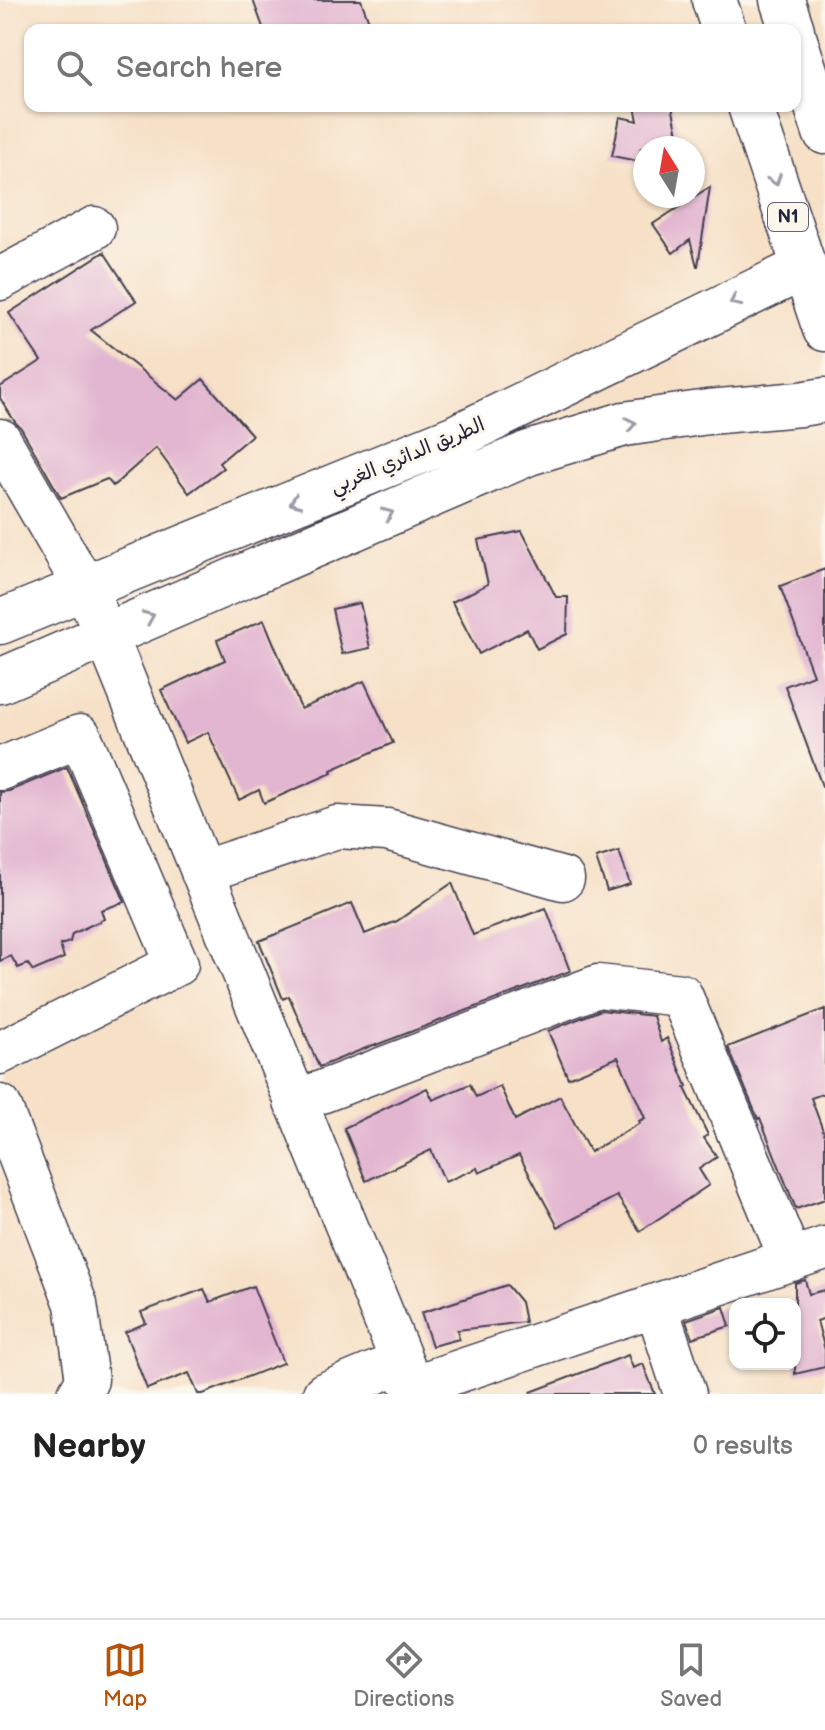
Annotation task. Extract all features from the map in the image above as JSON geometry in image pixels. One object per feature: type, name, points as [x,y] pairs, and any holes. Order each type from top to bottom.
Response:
[{"type":"main road","points":[[714,0],[722,24]]},
{"type":"main road","points":[[782,0],[790,24]]},
{"type":"main road","points":[[801,58],[825,132]]},
{"type":"main road","name":"N1","points":[[752,112],[825,329]]},
{"type":"main road","name":"الطريق الدائري الغربي","points":[[0,622],[456,437],[805,267]]},
{"type":"main road","points":[[0,681],[529,453],[624,424],[825,400]]},
{"type":"street","points":[[0,279],[94,228]]},
{"type":"street","points":[[0,440],[84,586],[106,635],[409,1381]]},
{"type":"street","points":[[0,769],[80,736],[177,964],[0,1053]]},
{"type":"street","points":[[202,872],[337,827],[387,830],[563,879]]},
{"type":"street","points":[[295,1102],[598,986],[681,995],[808,1254],[656,1305],[409,1381],[324,1394]]},
{"type":"street","points":[[0,1106],[76,1304],[87,1380],[79,1394]]},
{"type":"street","points":[[656,1305],[685,1394]]},
{"type":"building","points":[[253,0],[361,0],[370,24],[262,24]]},
{"type":"building","points":[[636,112],[673,112],[678,136],[633,136],[633,160],[612,156],[620,117],[638,121]]},
{"type":"building","points":[[710,187],[697,266],[690,240],[673,253],[653,224],[677,208],[705,208],[705,190]]},
{"type":"building","points":[[104,252],[136,301],[91,330],[178,400],[203,379],[252,435],[219,463],[223,468],[189,493],[156,448],[113,486],[107,479],[61,498],[0,398],[0,387],[41,361],[9,313]]},
{"type":"building","points":[[522,531],[556,597],[568,597],[567,634],[537,649],[527,629],[479,654],[452,602],[488,584],[478,540]]},
{"type":"building","points":[[825,569],[825,786],[822,786],[785,686],[813,675],[780,586]]},
{"type":"building","points":[[360,603],[370,648],[342,654],[332,609]]},
{"type":"building","points":[[264,620],[301,709],[364,681],[393,743],[264,803],[259,790],[239,800],[208,732],[185,743],[161,690],[225,660],[217,640]]},
{"type":"building","points":[[67,767],[125,902],[101,910],[104,919],[72,934],[70,942],[60,945],[64,958],[33,971],[28,964],[18,968],[11,956],[0,961],[0,792]]},
{"type":"building","points":[[619,851],[630,884],[607,891],[596,858]]},
{"type":"building","points":[[452,883],[473,935],[546,908],[570,971],[319,1067],[289,996],[283,999],[259,941],[352,903],[365,934],[397,921]]},
{"type":"building","points":[[825,1009],[825,1093],[811,1098],[825,1136],[825,1199],[796,1209],[728,1047]]},
{"type":"building","points":[[601,1010],[653,1016],[661,1042],[667,1038],[687,1086],[685,1088],[708,1135],[704,1138],[717,1157],[699,1169],[709,1185],[640,1231],[617,1196],[558,1227],[519,1155],[479,1173],[477,1168],[445,1182],[431,1150],[366,1181],[344,1128],[427,1088],[433,1100],[470,1084],[476,1097],[500,1086],[515,1120],[560,1096],[590,1152],[640,1123],[645,1118],[618,1057],[568,1078],[548,1031]]},
{"type":"building","points":[[805,1280],[809,1294],[825,1290],[825,1318],[817,1321],[825,1350],[825,1367],[795,1374],[795,1370],[801,1370],[801,1298],[795,1298],[795,1283]]},
{"type":"building","points":[[507,1285],[521,1302],[525,1322],[457,1330],[459,1339],[432,1346],[421,1313]]},
{"type":"building","points":[[253,1286],[283,1363],[203,1394],[198,1394],[189,1373],[147,1389],[125,1332],[146,1323],[141,1312],[204,1289],[210,1302]]},
{"type":"building","points":[[724,1307],[729,1326],[692,1338],[686,1320]]},
{"type":"building","points":[[628,1355],[633,1368],[643,1364],[655,1394],[531,1394],[531,1392]]}]
